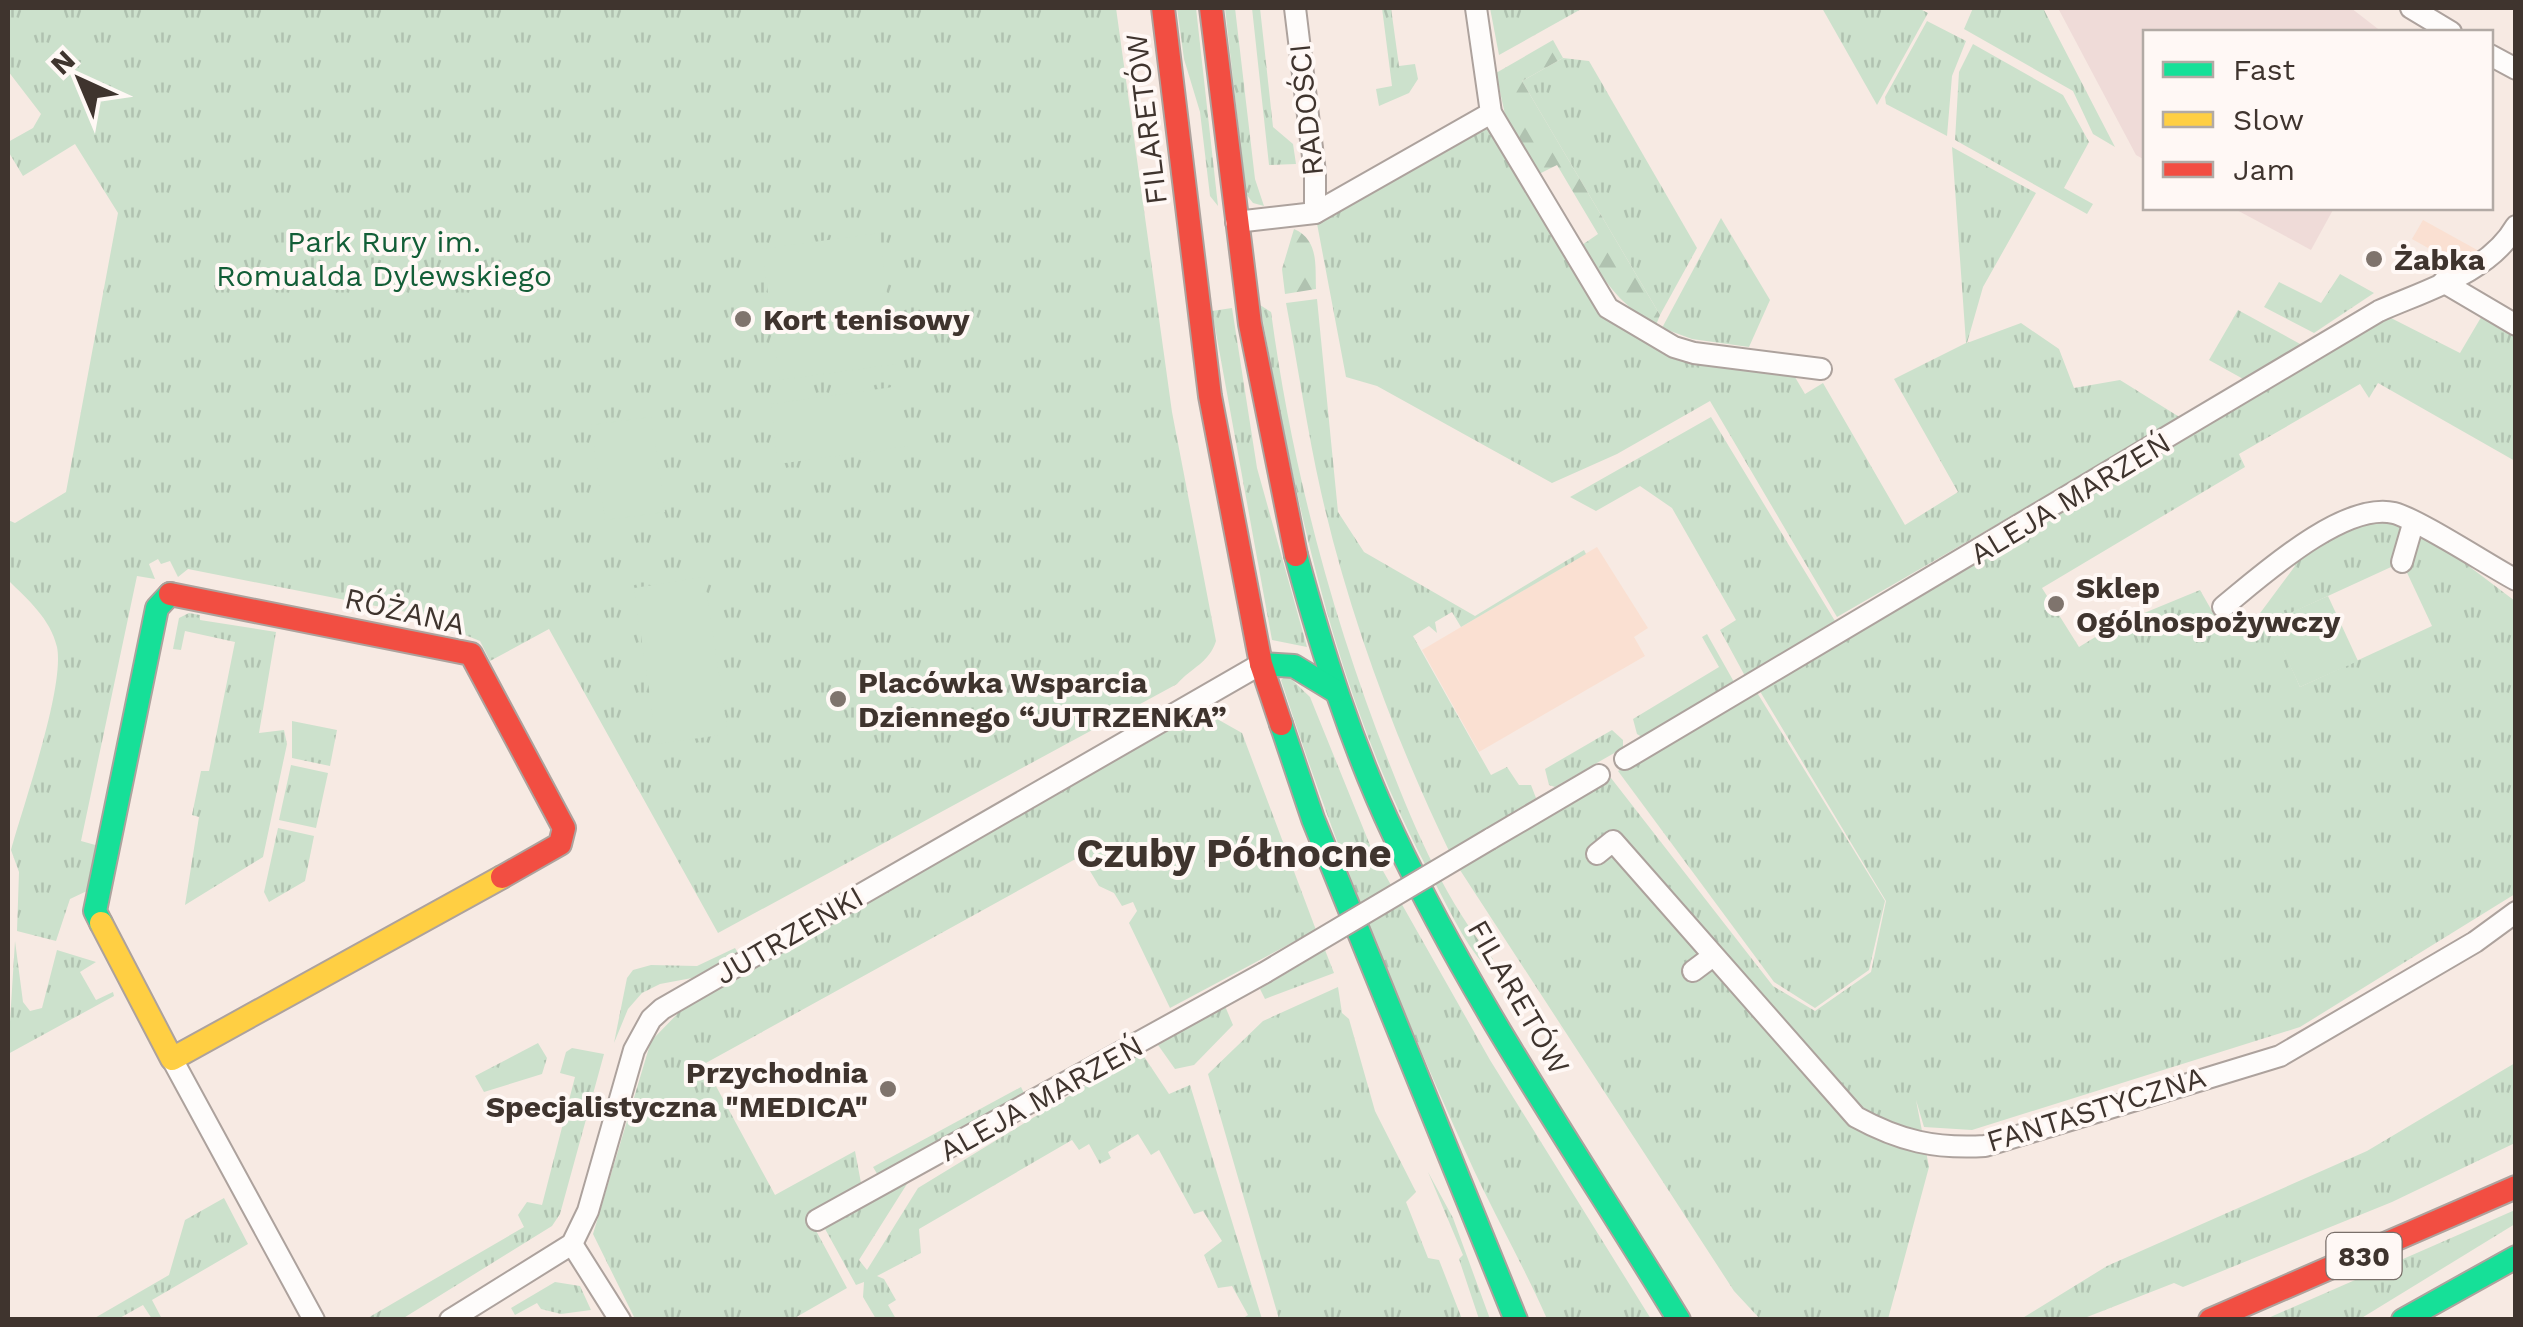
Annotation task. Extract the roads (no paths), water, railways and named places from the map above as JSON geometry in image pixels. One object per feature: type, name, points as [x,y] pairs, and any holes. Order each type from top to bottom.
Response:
[{"type":"main road","name":"FILARETÓW","points":[[1162,8],[1220,458],[1261,664],[1307,805],[1516,1320]]},
{"type":"main road","name":"FILARETÓW","points":[[1210,8],[1254,368],[1271,460],[1335,690],[1393,833],[1453,944],[1679,1320]]},
{"type":"main road","name":"FILARETÓW","points":[[1188,224],[1236,222]]},
{"type":"main road","name":"RÓŻANA","points":[[180,594],[470,654],[564,828],[560,844],[172,1059],[95,911],[162,599],[180,594]]},
{"type":"main road","points":[[1261,664],[1294,666],[1335,690]]},
{"type":"main road","name":"830","points":[[2210,1320],[2516,1186]]},
{"type":"main road","name":"830","points":[[2403,1320],[2516,1257]]},
{"type":"street","name":"RADOŚCI","points":[[1295,8],[1315,212]]},
{"type":"street","points":[[1476,8],[1491,113],[1608,308],[1674,347],[1694,353],[1821,369]]},
{"type":"street","points":[[2411,8],[2448,30]]},
{"type":"street","points":[[2493,57],[2516,70]]},
{"type":"street","points":[[1236,222],[1315,212],[1491,113]]},
{"type":"street","name":"ALEJA MARZEŃ","points":[[1625,759],[2088,488],[2378,311],[2483,262],[2505,244],[2516,226]]},
{"type":"street","points":[[2443,282],[2516,325]]},
{"type":"street","points":[[2223,607],[2286,555],[2362,514],[2394,513],[2516,580]]},
{"type":"street","points":[[2402,562],[2413,524]]},
{"type":"street","name":"JUTRZENKI","points":[[572,1244],[588,1211],[634,1050],[650,1020],[662,1009],[1261,664]]},
{"type":"street","name":"ALEJA MARZEŃ","points":[[817,1220],[1264,974],[1599,775]]},
{"type":"street","name":"FANTASTYCZNA","points":[[1597,854],[1613,841],[1856,1118],[1890,1135],[1945,1148],[1985,1146],[2280,1056],[2475,942],[2516,912]]},
{"type":"street","points":[[1693,972],[1713,956]]},
{"type":"street","name":"RÓŻANA","points":[[172,1059],[314,1320]]},
{"type":"street","points":[[450,1320],[572,1244],[620,1320]]},
{"type":"place","name":"Żabka","points":[[2374,259]]},
{"type":"place","name":"Kort tenisowy","points":[[743,319]]},
{"type":"place","name":"Sklep Ogólnospożywczy","points":[[2056,604]]},
{"type":"place","name":"Placówka Wsparcia Dziennego “JUTRZENKA”","points":[[838,699]]},
{"type":"place","name":"Przychodnia Specjalistyczna \"MEDICA\"","points":[[888,1089]]},
{"type":"district","name":"Czuby Północne","points":[[1234,853]]},
{"type":"park label","name":"Park Rury im. Romualda Dylewskiego","points":[[384,258]]}]
